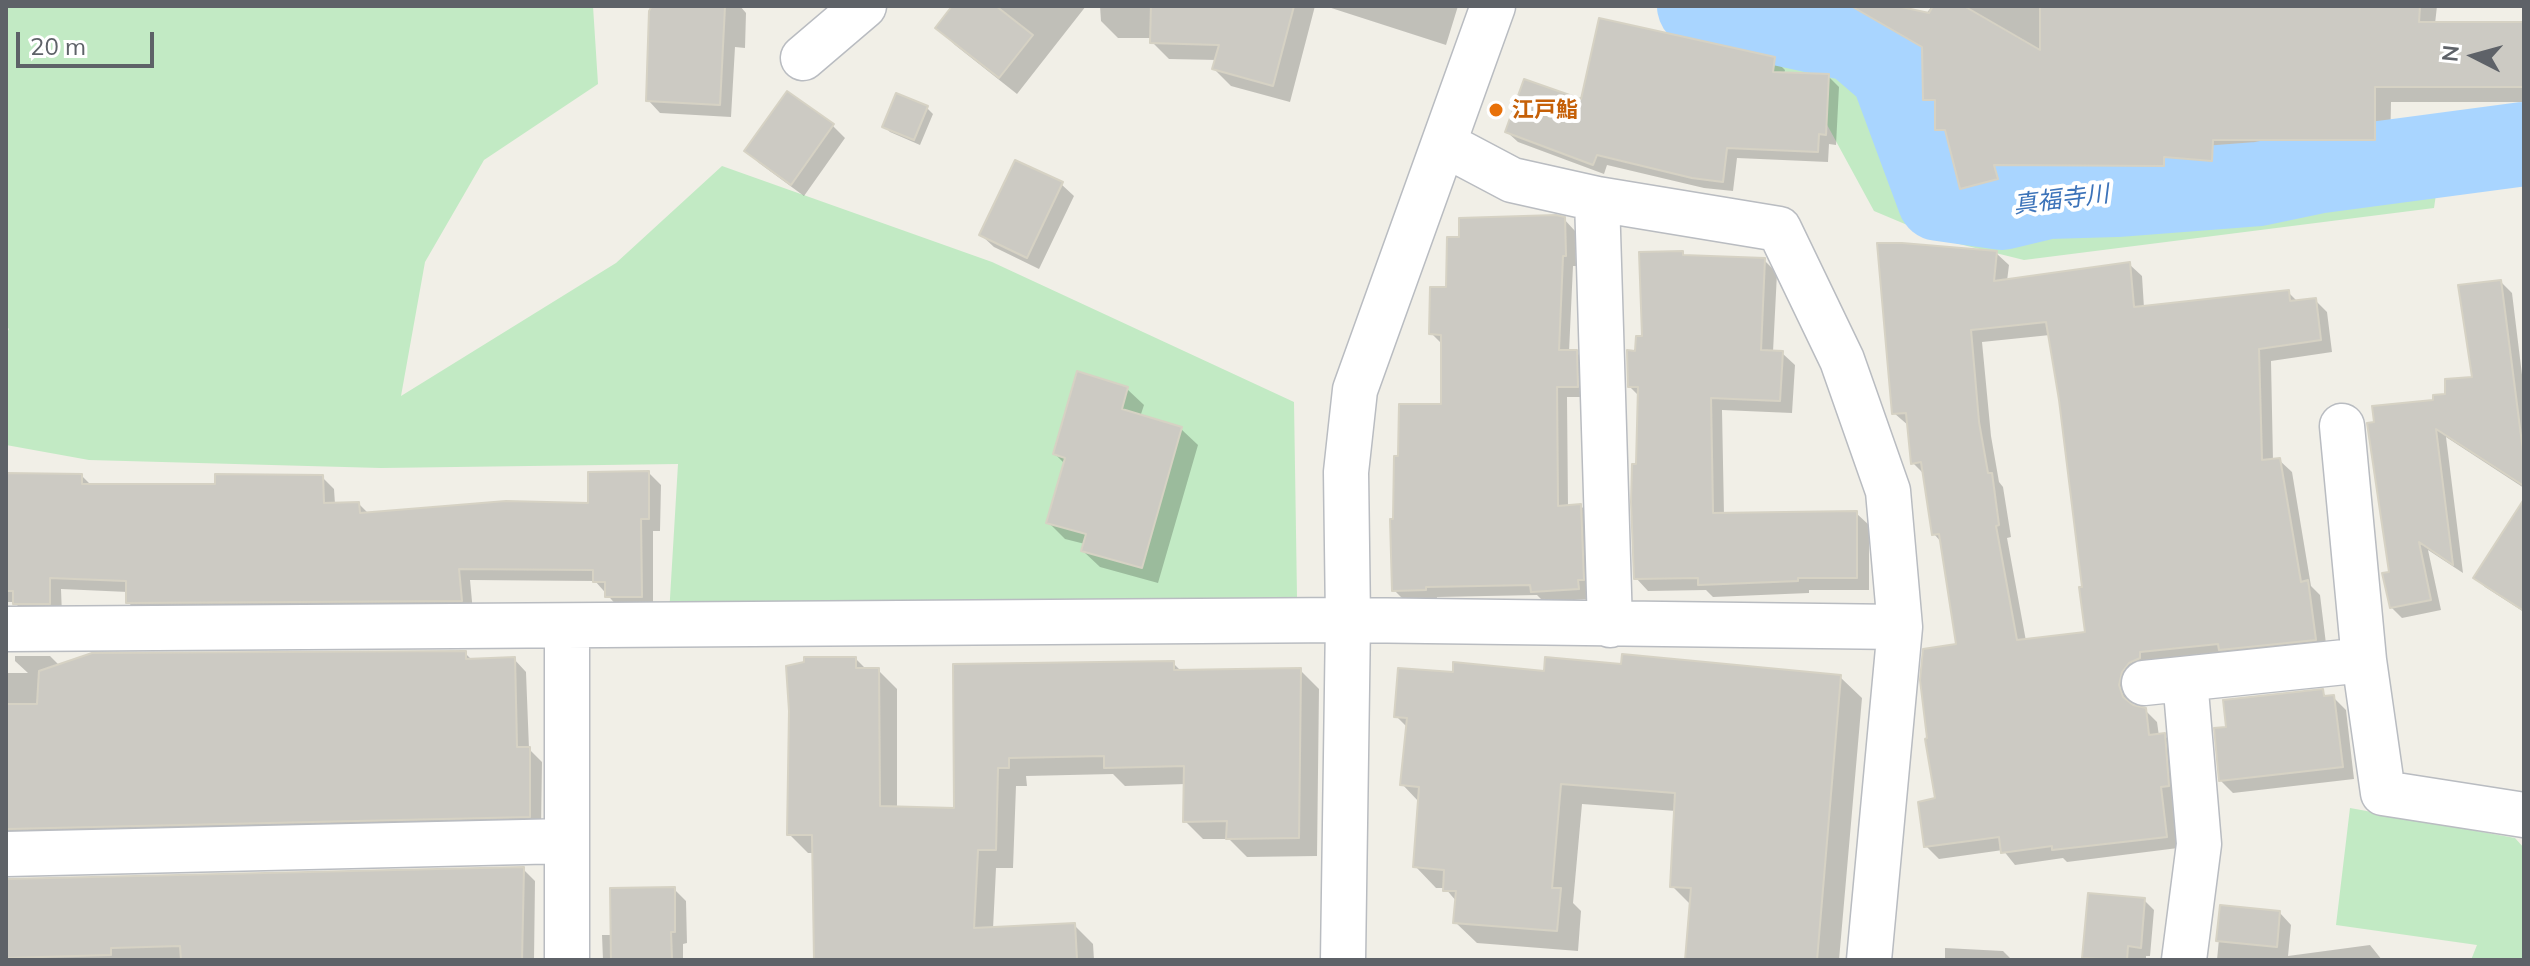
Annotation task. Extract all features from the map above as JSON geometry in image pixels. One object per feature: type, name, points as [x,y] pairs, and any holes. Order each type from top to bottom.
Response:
[{"type":"street","points":[[803,58],[864,6]]},
{"type":"street","points":[[1343,960],[1348,620],[1346,472],[1355,390],[1493,6]]},
{"type":"street","points":[[1444,144],[1512,180],[1597,199],[1779,229],[1842,360],[1888,491],[1900,627],[1869,960]]},
{"type":"street","points":[[1597,199],[1610,625]]},
{"type":"street","points":[[2342,426],[2364,660],[2383,793],[2524,815]]},
{"type":"street","points":[[6,629],[1348,620],[1900,627]]},
{"type":"street","points":[[567,627],[567,960]]},
{"type":"street","points":[[2184,960],[2199,844],[2165,681],[2364,660]]},
{"type":"street","points":[[6,854],[567,841]]},
{"type":"green space","points":[[6,6],[593,6],[598,84],[484,160],[425,262],[401,396],[616,263],[722,166],[992,262],[1294,402],[1297,597],[669,615],[678,464],[381,468],[89,460],[6,445],[6,334],[9,329],[6,326]]},
{"type":"green space","points":[[1704,6],[1736,6],[1870,53],[1893,136],[1929,199],[1966,215],[2439,174],[2434,208],[2024,260],[1943,240],[1874,211],[1813,99],[1711,48]]},
{"type":"green space","points":[[2350,808],[2515,838],[2524,848],[2524,960],[2471,960],[2477,945],[2336,925]]},
{"type":"building","points":[[652,6],[725,6],[720,105],[646,101],[649,11]]},
{"type":"building","points":[[952,6],[996,6],[1033,35],[999,78],[935,28]]},
{"type":"building","points":[[1151,6],[1294,6],[1273,86],[1212,69],[1219,45],[1150,43]]},
{"type":"building","points":[[1851,6],[1897,6],[1929,13],[1933,6],[1964,6],[2040,50],[2040,6],[2420,6],[2419,22],[2524,22],[2524,87],[2375,87],[2375,140],[2213,140],[2212,161],[2164,157],[2164,166],[1994,165],[1998,179],[1960,189],[1945,130],[1935,130],[1935,100],[1923,100],[1922,47]]},
{"type":"building","points":[[1599,18],[1775,57],[1773,72],[1829,74],[1826,135],[1819,134],[1818,152],[1727,148],[1723,182],[1692,178],[1597,155],[1593,165],[1505,132],[1524,79],[1581,99]]},
{"type":"building","points":[[787,91],[834,124],[791,185],[744,151]]},
{"type":"building","points":[[896,93],[928,106],[914,140],[882,127]]},
{"type":"building","points":[[1015,160],[1063,182],[1027,258],[979,235]]},
{"type":"building","points":[[1565,217],[1566,256],[1563,256],[1559,350],[1577,350],[1578,387],[1557,387],[1558,506],[1581,504],[1584,580],[1578,580],[1579,589],[1531,592],[1530,585],[1426,587],[1426,590],[1392,591],[1390,519],[1393,519],[1394,456],[1398,456],[1399,404],[1441,404],[1441,335],[1429,334],[1430,287],[1446,287],[1447,237],[1459,237],[1459,218]]},
{"type":"building","points":[[1877,243],[1997,251],[1994,281],[2130,262],[2134,307],[2289,290],[2290,301],[2316,298],[2321,340],[2259,349],[2262,460],[2280,458],[2301,582],[2308,580],[2316,640],[2219,650],[2218,644],[2140,652],[2140,658],[2129,663],[2122,672],[2119,685],[2123,697],[2133,705],[2146,708],[2149,735],[2165,733],[2169,786],[2161,787],[2167,837],[2001,853],[1999,837],[1924,847],[1918,802],[1935,798],[1925,739],[1920,680],[1923,649],[1956,644],[1939,534],[1932,535],[1921,462],[1911,464],[1906,413],[1892,414]],"holes":[[[2046,322],[2059,400],[2085,632],[2017,640],[1996,526],[1999,525],[1992,473],[1988,473],[1979,422],[1971,330]]]},
{"type":"building","points":[[1683,251],[1683,255],[1765,258],[1761,350],[1783,351],[1780,401],[1711,398],[1713,513],[1857,511],[1857,578],[1798,578],[1798,581],[1698,585],[1698,578],[1634,579],[1631,502],[1632,464],[1636,464],[1638,387],[1628,387],[1627,350],[1635,351],[1636,336],[1642,336],[1639,252]]},
{"type":"building","points":[[2501,280],[2524,459],[2524,486],[2436,429],[2453,565],[2419,542],[2431,600],[2390,608],[2382,573],[2389,572],[2367,423],[2374,422],[2372,406],[2433,400],[2433,395],[2445,394],[2445,379],[2472,377],[2458,285]]},
{"type":"building","points":[[1077,371],[1128,387],[1122,409],[1182,427],[1142,568],[1081,551],[1086,534],[1046,523],[1065,458],[1053,454]]},
{"type":"building","points":[[649,471],[649,519],[641,519],[642,597],[605,597],[605,582],[593,582],[593,570],[459,569],[462,601],[126,603],[126,581],[50,578],[50,604],[13,604],[13,591],[7,591],[6,473],[82,474],[82,484],[215,484],[215,474],[323,475],[324,503],[359,502],[360,513],[506,501],[588,503],[588,472]]},
{"type":"building","points":[[2524,499],[2524,611],[2473,578]]},
{"type":"building","points":[[466,651],[466,659],[515,657],[517,747],[530,747],[530,817],[6,829],[6,704],[37,704],[39,671],[92,653]]},
{"type":"building","points":[[1622,654],[1841,675],[1817,960],[1685,960],[1691,888],[1670,887],[1675,793],[1561,784],[1552,888],[1561,888],[1557,931],[1453,923],[1456,891],[1443,891],[1444,870],[1413,867],[1419,787],[1400,785],[1407,718],[1394,717],[1398,668],[1453,672],[1453,662],[1544,671],[1545,657],[1621,664]]},
{"type":"building","points":[[804,657],[856,657],[856,668],[879,668],[880,806],[954,808],[953,664],[1174,661],[1174,670],[1301,668],[1299,838],[1226,839],[1227,821],[1183,822],[1184,766],[1104,768],[1104,756],[1009,758],[1009,768],[998,768],[996,850],[978,850],[974,928],[1075,923],[1077,960],[814,960],[812,835],[787,835],[789,711],[786,666],[804,662]]},
{"type":"building","points":[[2323,689],[2324,696],[2334,695],[2343,767],[2219,781],[2214,728],[2226,727],[2223,700]]},
{"type":"building","points":[[524,867],[522,960],[181,960],[180,946],[111,948],[111,955],[6,958],[6,879]]},
{"type":"building","points":[[675,887],[672,960],[611,960],[610,888]]},
{"type":"building","points":[[2088,893],[2145,898],[2141,948],[2128,946],[2127,960],[2082,958]]},
{"type":"building","points":[[2220,905],[2280,911],[2277,947],[2216,941]]},
{"type":"waterway","name":"真福寺川","points":[[1699,6],[1855,40],[1892,72],[1939,199],[2002,208],[2048,197],[2259,184],[2321,171],[2524,144]]},
{"type":"place","name":"江戸鮨","points":[[1496,110]]}]
